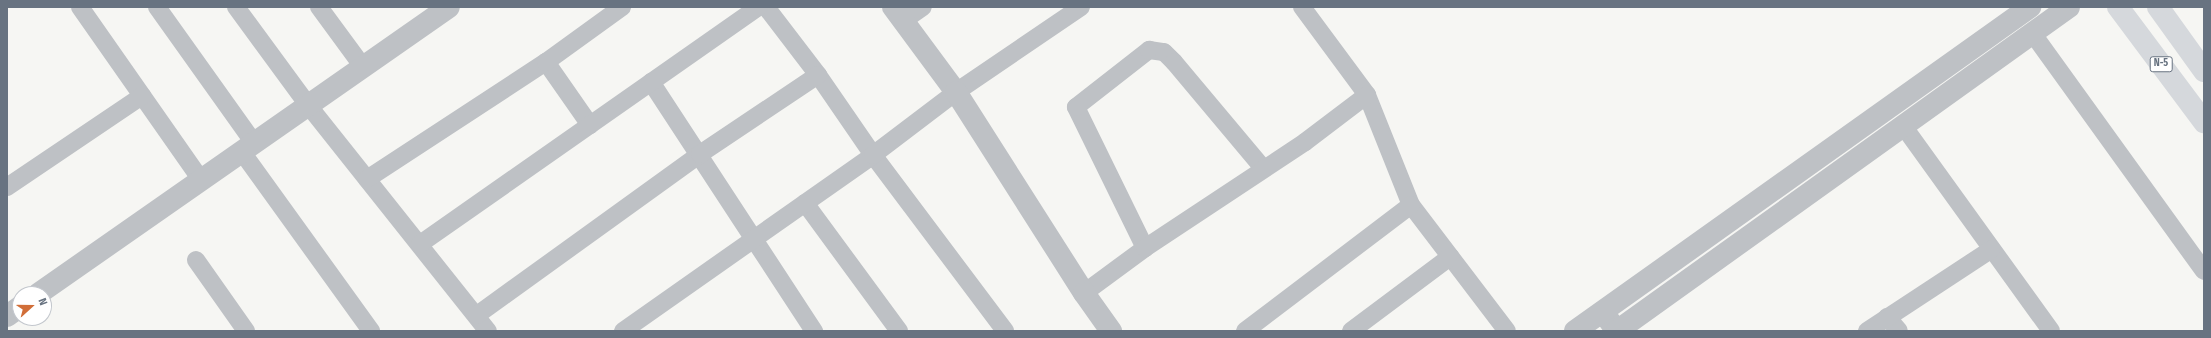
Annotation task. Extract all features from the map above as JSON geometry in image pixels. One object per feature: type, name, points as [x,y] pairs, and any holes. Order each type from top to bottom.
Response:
[{"type":"highway","name":"N-5","points":[[2118,7],[2204,122]]},
{"type":"highway","name":"N-5","points":[[2158,7],[2204,71]]},
{"type":"street","points":[[80,7],[201,180]]},
{"type":"street","points":[[157,7],[248,148],[371,331]]},
{"type":"street","points":[[236,7],[308,105],[477,315],[488,331]]},
{"type":"street","points":[[319,7],[363,67]]},
{"type":"street","points":[[49,286],[449,7]]},
{"type":"street","points":[[367,178],[546,62],[622,7]]},
{"type":"street","points":[[420,244],[760,7]]},
{"type":"street","points":[[766,7],[818,75],[873,155],[1005,331]]},
{"type":"street","points":[[923,7],[898,14],[956,92],[1084,293],[1111,331]]},
{"type":"street","points":[[622,331],[754,240],[873,155],[956,92],[1081,7]]},
{"type":"street","points":[[1302,7],[1367,95],[1411,205],[1507,331]]},
{"type":"street","points":[[1575,331],[2030,7]]},
{"type":"street","points":[[1603,312],[1617,331],[1904,127],[2069,7]]},
{"type":"street","points":[[2033,34],[2204,271]]},
{"type":"street","points":[[1145,248],[1076,107],[1149,50],[1164,52],[1174,62],[1264,168]]},
{"type":"street","points":[[546,62],[590,125]]},
{"type":"street","points":[[477,315],[700,154],[818,75]]},
{"type":"street","points":[[651,82],[700,154],[814,331]]},
{"type":"street","points":[[1084,293],[1145,248],[1305,142],[1367,95]]},
{"type":"street","points":[[7,187],[142,96]]},
{"type":"street","points":[[1904,127],[2051,331]]},
{"type":"street","points":[[805,203],[899,331]]},
{"type":"street","points":[[1245,331],[1411,205]]},
{"type":"street","points":[[1867,331],[1992,249]]},
{"type":"street","points":[[1351,331],[1450,257]]},
{"type":"street","points":[[196,260],[242,329]]},
{"type":"street","points":[[1888,316],[1898,331]]}]
